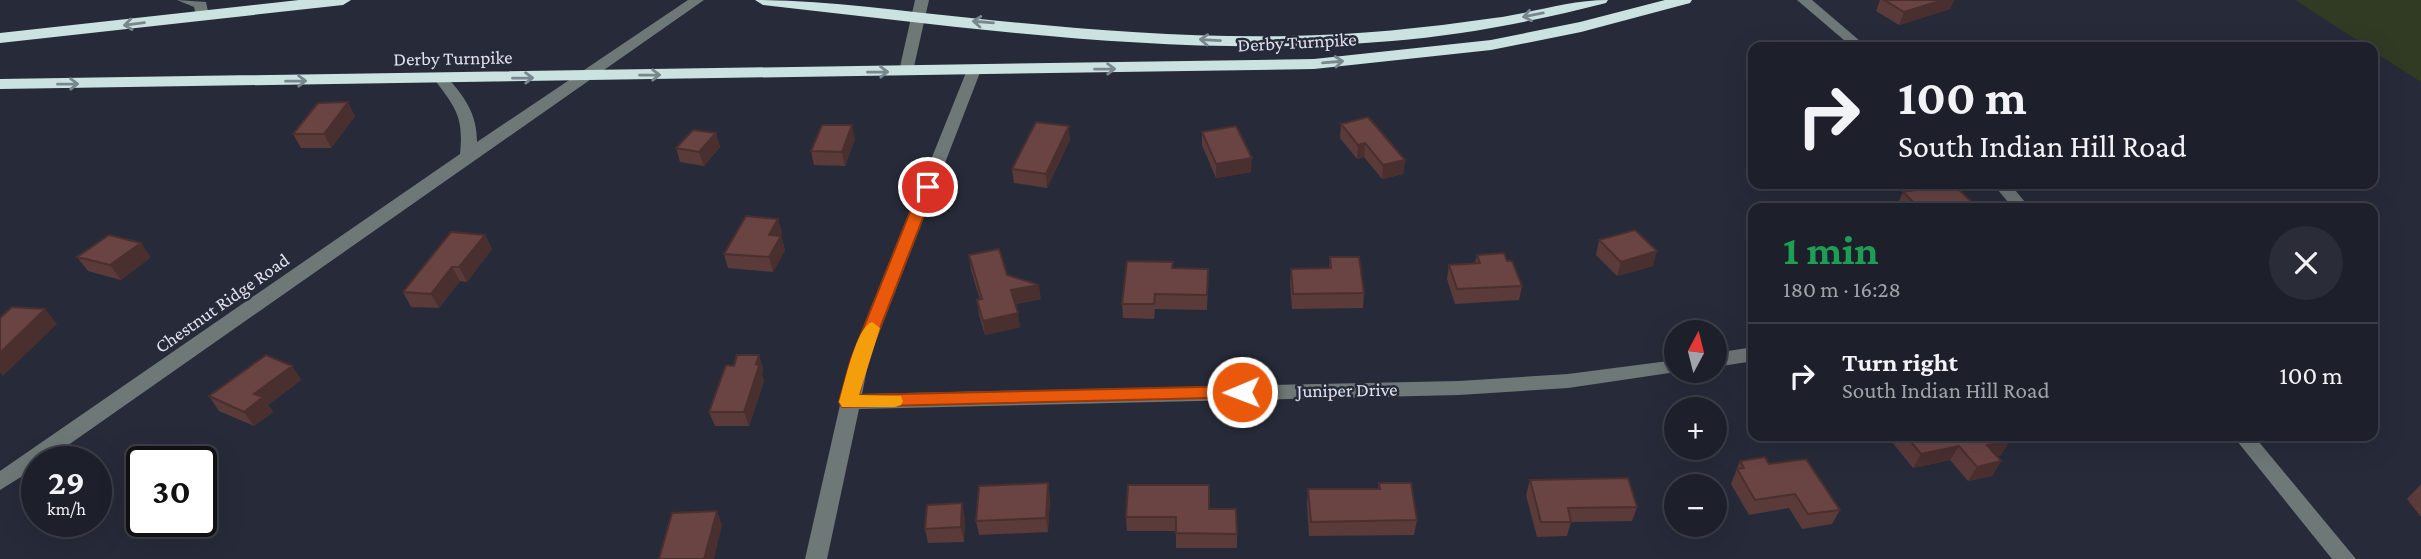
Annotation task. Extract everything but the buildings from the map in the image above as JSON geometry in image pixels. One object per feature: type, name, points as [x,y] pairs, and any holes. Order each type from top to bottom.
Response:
[{"type":"highway","points":[[0,38],[343,0]]},
{"type":"highway","name":"Derby Turnpike","points":[[763,0],[921,8],[1108,34],[1236,42],[1313,41],[1462,29],[1600,0]]},
{"type":"highway","name":"Derby Turnpike","points":[[0,84],[1314,64],[1491,45],[1581,27],[1684,0]]},
{"type":"street","points":[[184,0],[201,5],[202,16]]},
{"type":"street","name":"Chestnut Ridge Road","points":[[0,482],[582,76],[697,0]]},
{"type":"street","points":[[1804,0],[1854,42]]},
{"type":"street","points":[[906,71],[921,8]]},
{"type":"street","points":[[816,559],[848,402],[860,359],[974,70]]},
{"type":"street","points":[[441,79],[457,96],[469,116],[468,157]]},
{"type":"street","points":[[2005,189],[2018,203]]},
{"type":"street","points":[[1727,358],[1748,355]]},
{"type":"street","name":"Juniper Drive","points":[[848,402],[1459,387],[1606,379],[1664,369]]},
{"type":"street","points":[[2247,441],[2345,559]]},
{"type":"green space","points":[[2295,0],[2421,0],[2421,82],[2378,54],[2378,42],[2360,42]]},
{"type":"slow traffic","points":[[872,328],[848,402],[895,401]]},
{"type":"route","points":[[928,187],[860,359],[848,402],[1242,392]]}]
